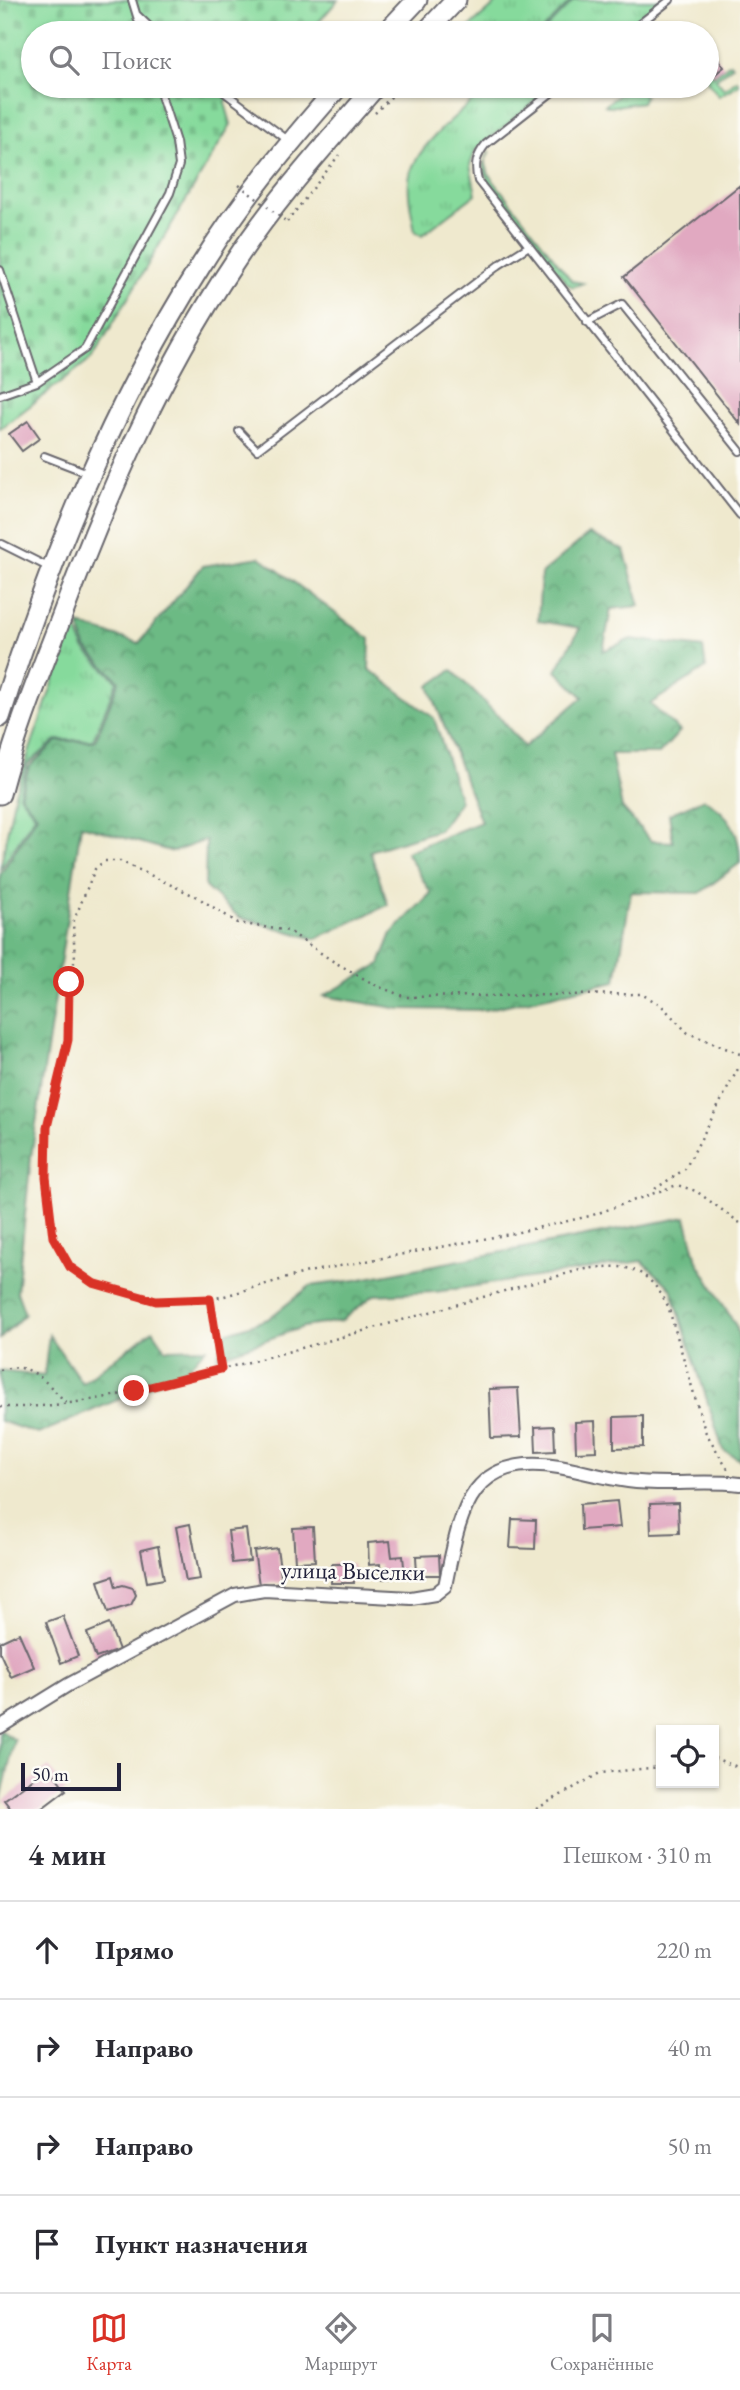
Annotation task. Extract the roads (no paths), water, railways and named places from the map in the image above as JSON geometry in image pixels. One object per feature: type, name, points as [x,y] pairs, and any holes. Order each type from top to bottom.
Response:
[{"type":"main road","points":[[397,21],[417,0]]},
{"type":"main road","points":[[436,21],[456,0]]},
{"type":"main road","points":[[0,716],[90,474],[168,320],[201,265],[290,142],[328,98]]},
{"type":"main road","points":[[0,794],[36,685],[83,558],[139,432],[167,377],[234,262],[310,163],[366,98]]},
{"type":"street","name":"улица Выселки","points":[[0,1727],[68,1685],[235,1595],[264,1591],[400,1598],[435,1594],[445,1586],[465,1506],[476,1487],[494,1473],[519,1467],[556,1466],[637,1482],[739,1484]]},
{"type":"lane","points":[[132,0],[138,21]]},
{"type":"lane","points":[[643,21],[670,0]]},
{"type":"lane","points":[[136,15],[143,21]]},
{"type":"lane","points":[[0,395],[37,382],[85,349],[170,193],[179,165],[176,142],[162,98]]},
{"type":"lane","points":[[232,98],[290,142]]},
{"type":"lane","points":[[545,98],[478,153],[475,168],[478,181],[740,515]]},
{"type":"lane","points":[[239,431],[257,450],[499,265],[529,246]]},
{"type":"lane","points":[[0,270],[37,382]]},
{"type":"lane","points":[[587,321],[622,304],[740,451]]},
{"type":"lane","points":[[44,456],[90,474]]},
{"type":"lane","points":[[2,544],[53,570]]}]
